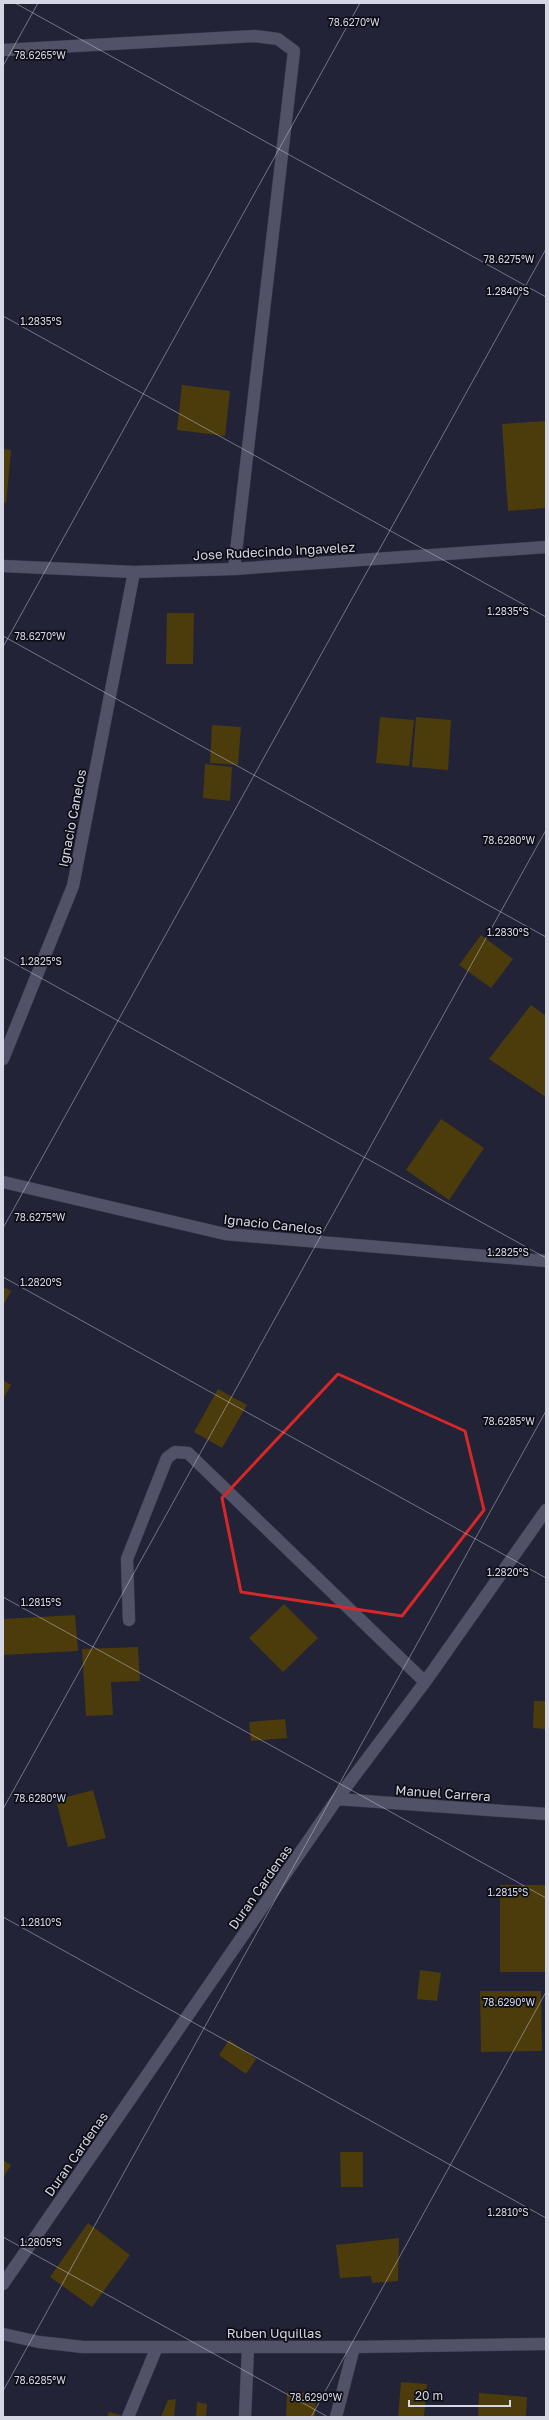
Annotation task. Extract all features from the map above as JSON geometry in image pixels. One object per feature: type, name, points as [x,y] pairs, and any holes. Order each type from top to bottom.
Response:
[{"type":"street","points":[[3,50],[255,36],[278,39],[294,51],[234,569]]},
{"type":"street","name":"Jose Rudecindo Ingavelez","points":[[3,566],[134,572],[234,569],[546,547]]},
{"type":"street","name":"Ignacio Canelos","points":[[3,1059],[73,886],[134,572]]},
{"type":"street","name":"Ignacio Canelos","points":[[3,1182],[225,1234],[546,1261]]},
{"type":"street","points":[[129,1620],[127,1560],[167,1458],[176,1452],[188,1453],[425,1682]]},
{"type":"street","name":"Duran Cardenas","points":[[3,2284],[337,1799],[425,1682],[546,1510]]},
{"type":"street","name":"Manuel Carrera","points":[[337,1799],[546,1814]]},
{"type":"street","name":"Ruben Uquillas","points":[[3,2334],[39,2342],[83,2347],[354,2347],[546,2344]]},
{"type":"street","points":[[128,2417],[157,2347]]},
{"type":"street","points":[[245,2417],[248,2347]]},
{"type":"street","points":[[336,2417],[354,2347]]},
{"type":"highlighted area","points":[[338,1374],[465,1431],[484,1510],[402,1616],[241,1592],[222,1498]]},
{"type":"building","points":[[182,385],[230,391],[225,436],[177,430]]},
{"type":"building","points":[[546,421],[546,508],[508,511],[502,424]]},
{"type":"building","points":[[3,449],[11,450],[6,503],[3,502]]},
{"type":"building","points":[[167,613],[194,613],[193,664],[166,664]]},
{"type":"building","points":[[380,717],[414,720],[409,766],[376,763]]},
{"type":"building","points":[[416,717],[451,720],[448,770],[412,767]]},
{"type":"building","points":[[212,725],[241,727],[238,765],[210,763]]},
{"type":"building","points":[[205,764],[232,767],[230,801],[203,798]]},
{"type":"building","points":[[481,935],[513,959],[491,988],[459,965]]},
{"type":"building","points":[[531,1005],[546,1016],[546,1097],[489,1059]]},
{"type":"building","points":[[441,1119],[484,1148],[449,1200],[406,1170]]},
{"type":"building","points":[[3,1287],[11,1291],[3,1306]]},
{"type":"building","points":[[3,1380],[11,1385],[3,1399]]},
{"type":"building","points":[[218,1389],[247,1405],[222,1448],[194,1432]]},
{"type":"building","points":[[284,1604],[318,1638],[283,1672],[249,1638]]},
{"type":"building","points":[[75,1615],[78,1651],[3,1655],[3,1619]]},
{"type":"building","points":[[138,1647],[140,1681],[111,1682],[113,1715],[86,1716],[82,1649]]},
{"type":"building","points":[[534,1701],[546,1701],[546,1729],[533,1728]]},
{"type":"building","points":[[285,1719],[287,1738],[251,1741],[249,1722]]},
{"type":"building","points":[[93,1790],[106,1838],[68,1847],[56,1800]]},
{"type":"building","points":[[500,1885],[546,1885],[546,1972],[500,1972]]},
{"type":"building","points":[[420,1970],[441,1973],[437,2001],[417,1999]]},
{"type":"building","points":[[480,1991],[541,1991],[542,2051],[481,2052]]},
{"type":"building","points":[[229,2040],[256,2059],[246,2074],[219,2055]]},
{"type":"building","points":[[340,2152],[363,2152],[363,2187],[341,2187]]},
{"type":"building","points":[[3,2160],[11,2165],[3,2178]]},
{"type":"building","points":[[88,2223],[130,2255],[92,2307],[50,2277]]},
{"type":"building","points":[[399,2238],[398,2281],[372,2283],[371,2276],[340,2278],[336,2245]]},
{"type":"building","points":[[401,2382],[427,2384],[424,2417],[398,2417]]},
{"type":"building","points":[[287,2392],[316,2393],[315,2417],[286,2417]]},
{"type":"building","points":[[479,2393],[527,2397],[526,2417],[478,2417]]},
{"type":"building","points":[[176,2399],[174,2417],[161,2417],[168,2400]]},
{"type":"building","points":[[197,2402],[207,2404],[206,2417],[196,2417]]},
{"type":"building","points":[[109,2412],[123,2416],[123,2417],[107,2417]]}]
